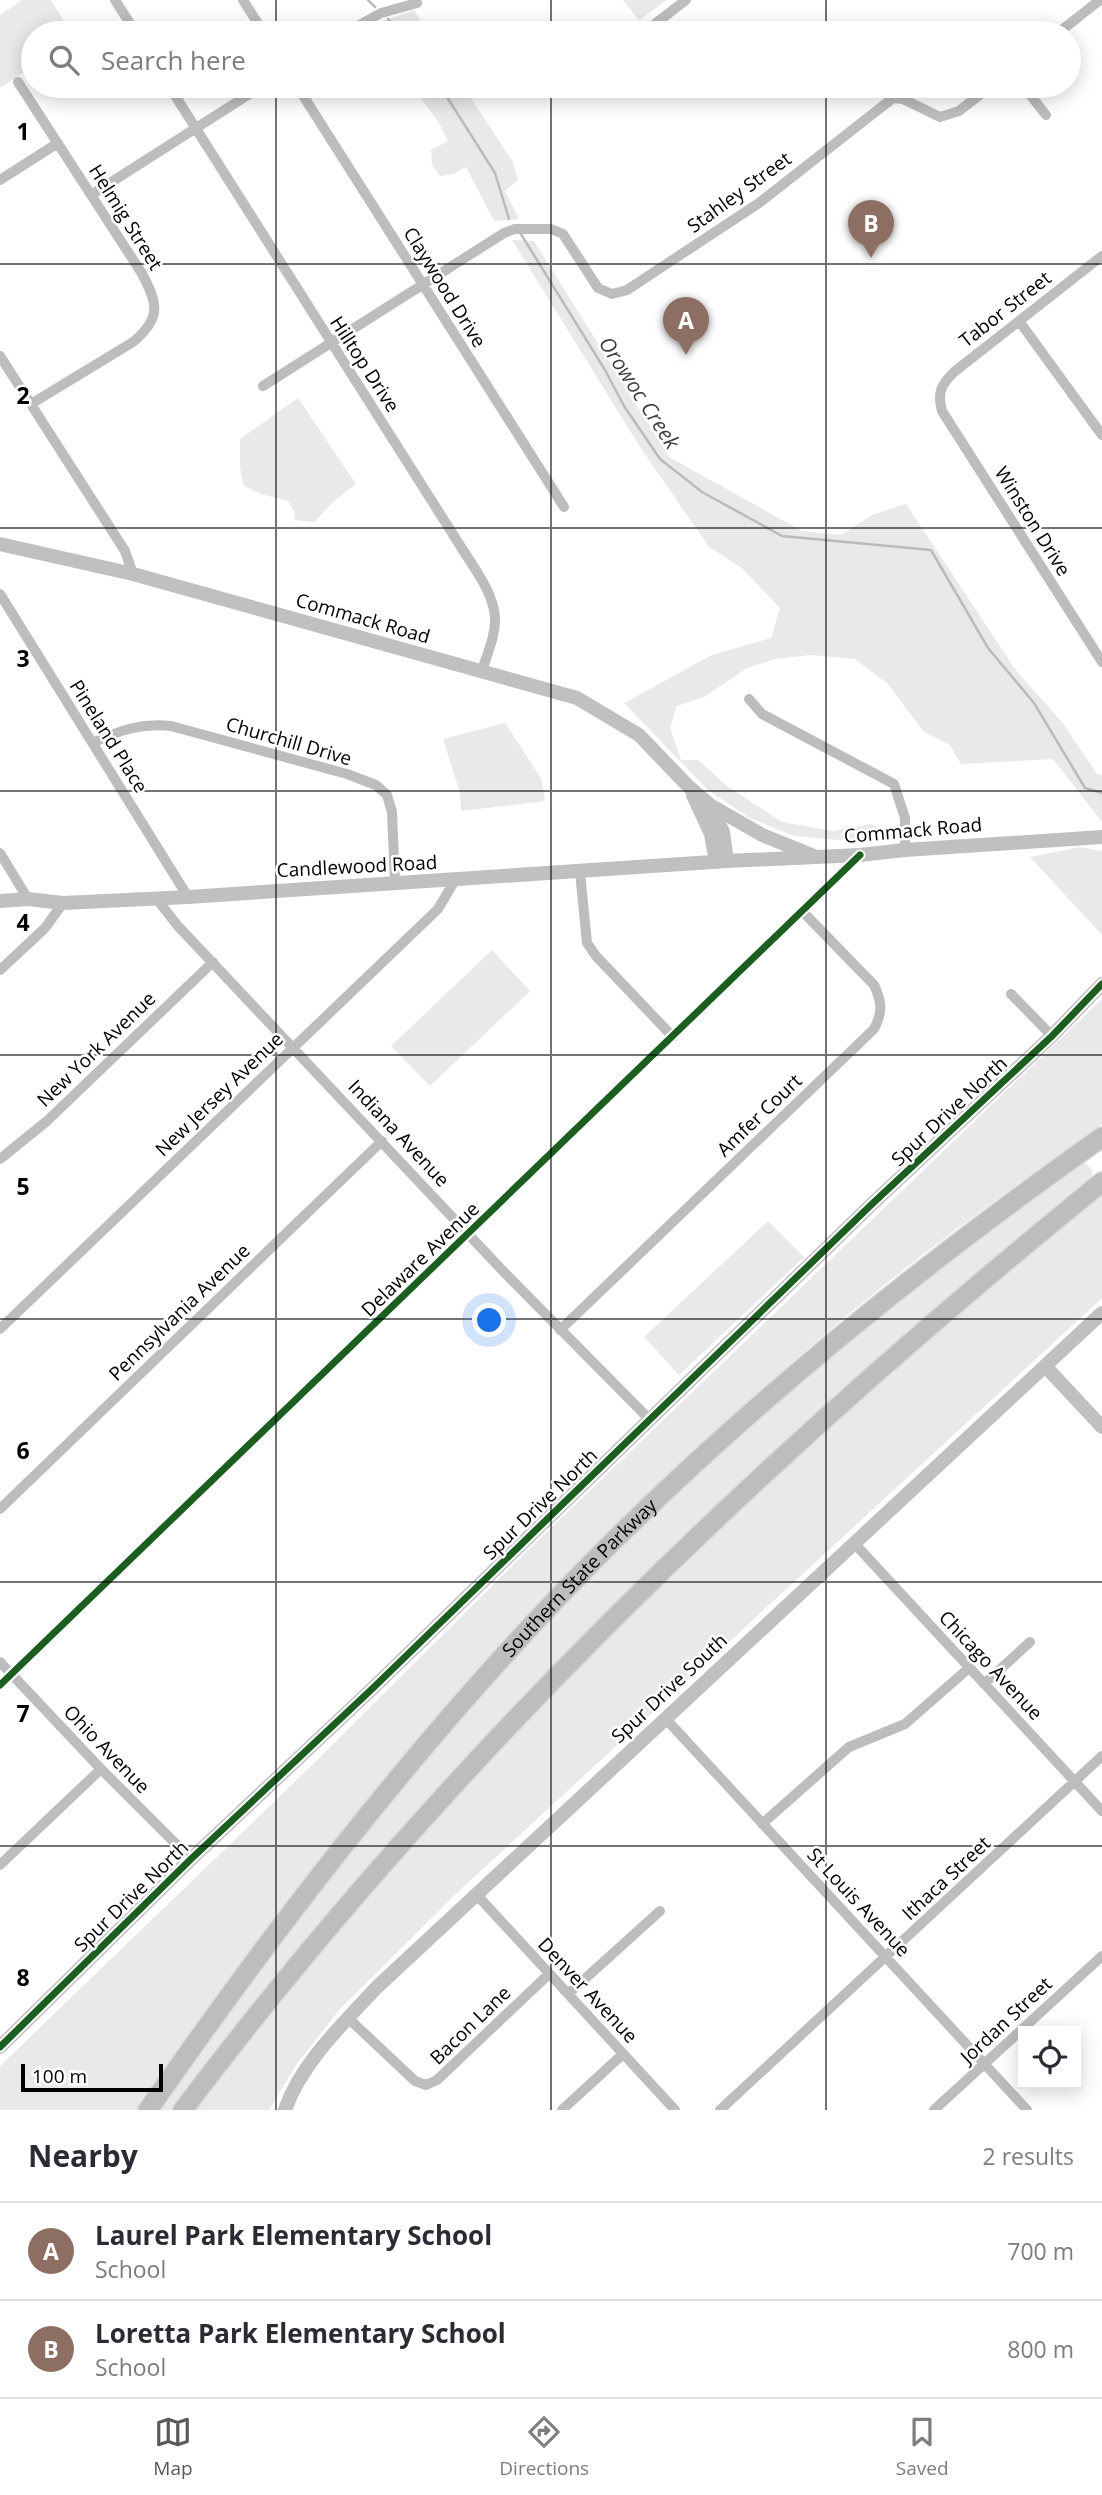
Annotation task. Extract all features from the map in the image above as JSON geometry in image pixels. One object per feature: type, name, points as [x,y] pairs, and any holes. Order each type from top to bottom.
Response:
[{"type":"highway","name":"Southern State Parkway","points":[[148,2110],[304,1894],[422,1748],[547,1609],[690,1468],[835,1339],[962,1238],[1102,1137]]},
{"type":"highway","points":[[183,2110],[272,1996],[344,1910],[477,1762],[601,1632],[758,1478],[845,1399],[1021,1247],[1102,1182]]},
{"type":"street","points":[[115,0],[128,21]]},
{"type":"street","points":[[243,0],[256,21]]},
{"type":"street","points":[[659,21],[686,0]]},
{"type":"street","points":[[1073,21],[1100,0]]},
{"type":"street","points":[[366,21],[380,13],[416,3]]},
{"type":"street","name":"Helmig Street","points":[[18,82],[21,87]]},
{"type":"street","name":"Helmig Street","points":[[28,98],[153,295],[155,313],[148,330],[132,342],[31,404]]},
{"type":"street","name":"Hilltop Drive","points":[[176,98],[491,598],[495,618],[493,636],[482,671]]},
{"type":"street","points":[[91,195],[243,98]]},
{"type":"street","name":"Claywood Drive","points":[[305,98],[564,507]]},
{"type":"street","name":"Stahley Street","points":[[423,285],[504,233],[515,229],[551,229],[563,234],[598,288],[612,294],[627,290],[782,185],[893,98],[902,99],[940,117],[959,111],[976,98]]},
{"type":"street","points":[[1033,98],[1046,115]]},
{"type":"street","points":[[0,180],[58,143]]},
{"type":"street","name":"Tabor Street","points":[[938,397],[944,382],[954,372],[1102,256]]},
{"type":"street","points":[[262,386],[423,285]]},
{"type":"street","points":[[1019,321],[1102,435]]},
{"type":"street","points":[[0,356],[125,551],[132,575]]},
{"type":"street","name":"Winston Drive","points":[[938,397],[942,411],[1102,662]]},
{"type":"street","name":"Commack Road","points":[[0,544],[132,575],[577,698],[639,735],[710,805],[723,832],[722,862]]},
{"type":"street","name":"Pineland Place","points":[[0,594],[188,897]]},
{"type":"street","points":[[748,699],[757,710],[769,718],[894,783],[905,818],[905,850]]},
{"type":"street","name":"Churchill Drive","points":[[93,743],[135,726],[172,726],[347,774],[376,785],[387,795],[392,812],[395,883]]},
{"type":"street","name":"Commack Road","points":[[688,786],[701,808],[722,862]]},
{"type":"street","points":[[710,805],[762,835],[816,857]]},
{"type":"street","name":"Commack Road","points":[[722,862],[860,855],[1102,836]]},
{"type":"street","points":[[0,853],[28,899]]},
{"type":"street","name":"Delaware Avenue","points":[[0,1685],[860,855]]},
{"type":"street","name":"Candlewood Road","points":[[0,901],[28,899],[63,903],[188,897],[722,862]]},
{"type":"street","points":[[580,872],[587,943],[596,956],[673,1037]]},
{"type":"street","name":"New Jersey Avenue","points":[[0,1329],[438,909],[455,880]]},
{"type":"street","name":"Indiana Avenue","points":[[156,898],[177,925],[469,1234],[650,1420]]},
{"type":"street","points":[[0,970],[45,928],[63,903]]},
{"type":"street","name":"Amfer Court","points":[[560,1330],[874,1029],[881,1015],[881,1000],[874,985],[803,912]]},
{"type":"street","name":"New York Avenue","points":[[0,1159],[47,1121],[213,962]]},
{"type":"street","name":"Spur Drive North","points":[[0,2047],[191,1858],[373,1688],[872,1203],[1052,1036],[1102,984]]},
{"type":"street","points":[[1011,995],[1052,1036]]},
{"type":"street","name":"Pennsylvania Avenue","points":[[0,1509],[382,1141]]},
{"type":"street","name":"Spur Drive South","points":[[285,2110],[290,2094],[304,2074],[348,2018],[376,1988],[1102,1313]]},
{"type":"street","points":[[1046,1367],[1102,1427]]},
{"type":"street","name":"Chicago Avenue","points":[[854,1543],[1102,1811]]},
{"type":"street","points":[[984,1684],[1030,1642]]},
{"type":"street","name":"Ohio Avenue","points":[[0,1662],[101,1769],[191,1858]]},
{"type":"street","points":[[762,1824],[849,1747],[905,1724],[969,1668]]},
{"type":"street","name":"St Louis Avenue","points":[[665,1718],[1027,2110]]},
{"type":"street","name":"Ithaca Street","points":[[720,2110],[1102,1756]]},
{"type":"street","points":[[0,1865],[101,1769]]},
{"type":"street","name":"Denver Avenue","points":[[476,1894],[675,2110]]},
{"type":"street","points":[[568,1994],[660,1911]]},
{"type":"street","name":"Jordan Street","points":[[934,2110],[1102,1956]]},
{"type":"street","name":"Bacon Lane","points":[[348,2018],[415,2081],[426,2085],[437,2080],[549,1974]]},
{"type":"street","points":[[562,2110],[623,2054]]},
{"type":"shaded area","points":[[22,0],[51,0],[64,21],[21,21],[21,74],[0,88],[0,15]]},
{"type":"shaded area","points":[[623,0],[667,0],[639,20]]},
{"type":"shaded area","points":[[414,10],[421,21],[383,21]]},
{"type":"shaded area","points":[[421,98],[471,98],[513,162],[518,180],[505,191],[519,219],[494,221],[466,167],[453,174],[440,176],[432,165],[431,150],[448,141]]},
{"type":"shaded area","points":[[512,240],[534,241],[669,457],[802,531],[841,535],[872,515],[906,504],[1015,669],[1062,722],[1097,774],[1102,775],[1102,822],[1053,759],[961,764],[950,745],[924,732],[888,684],[855,659],[811,655],[776,659],[747,668],[704,697],[677,706],[670,728],[681,760],[698,760],[727,786],[782,822],[832,831],[871,824],[893,836],[838,840],[794,836],[748,817],[708,790],[624,703],[712,655],[771,638],[780,608],[742,568],[709,547],[640,447]]},
{"type":"shaded area","points":[[298,398],[356,484],[335,500],[314,522],[294,520],[295,514],[288,501],[244,486],[240,468],[240,439]]},
{"type":"shaded area","points":[[505,723],[541,778],[545,801],[461,811],[460,793],[443,739]]},
{"type":"shaded area","points":[[1080,847],[1102,851],[1102,935],[1030,857]]},
{"type":"shaded area","points":[[492,950],[530,991],[430,1086],[391,1046]]},
{"type":"shaded area","points":[[1102,999],[1102,1124],[960,1226],[842,1320],[704,1443],[520,1622],[418,1739],[321,1860],[227,1984],[137,2110],[0,2110],[0,2066],[308,1769],[530,1548]]},
{"type":"shaded area","points":[[1083,1161],[1093,1171],[1091,1179],[858,1376],[695,1526],[501,1722],[253,2007],[172,2110],[158,2110],[237,1997],[418,1765],[569,1598],[671,1496],[886,1306]]},
{"type":"shaded area","points":[[1102,1191],[1102,1298],[459,1891],[340,2009],[296,2065],[269,2110],[193,2110],[299,1977],[402,1857],[620,1623],[867,1388]]},
{"type":"shaded area","points":[[768,1221],[804,1257],[679,1375],[644,1337]]},
{"type":"waterway","name":"Orowoc Creek","points":[[368,0],[375,7]]},
{"type":"waterway","name":"Orowoc Creek","points":[[448,98],[495,173],[509,219]]},
{"type":"waterway","name":"Orowoc Creek","points":[[519,231],[605,370],[624,406],[660,459],[702,492],[782,536],[931,550],[988,648],[1034,703],[1085,788],[1102,793]]},
{"type":"cycle path","points":[[0,1685],[860,855]]},
{"type":"cycle path","points":[[0,2047],[191,1859],[373,1688],[872,1204],[1052,1036],[1102,984]]},
{"type":"place","name":"Loretta Park Elementary School","points":[[871,258]]},
{"type":"place","name":"Laurel Park Elementary School","points":[[686,355]]}]
